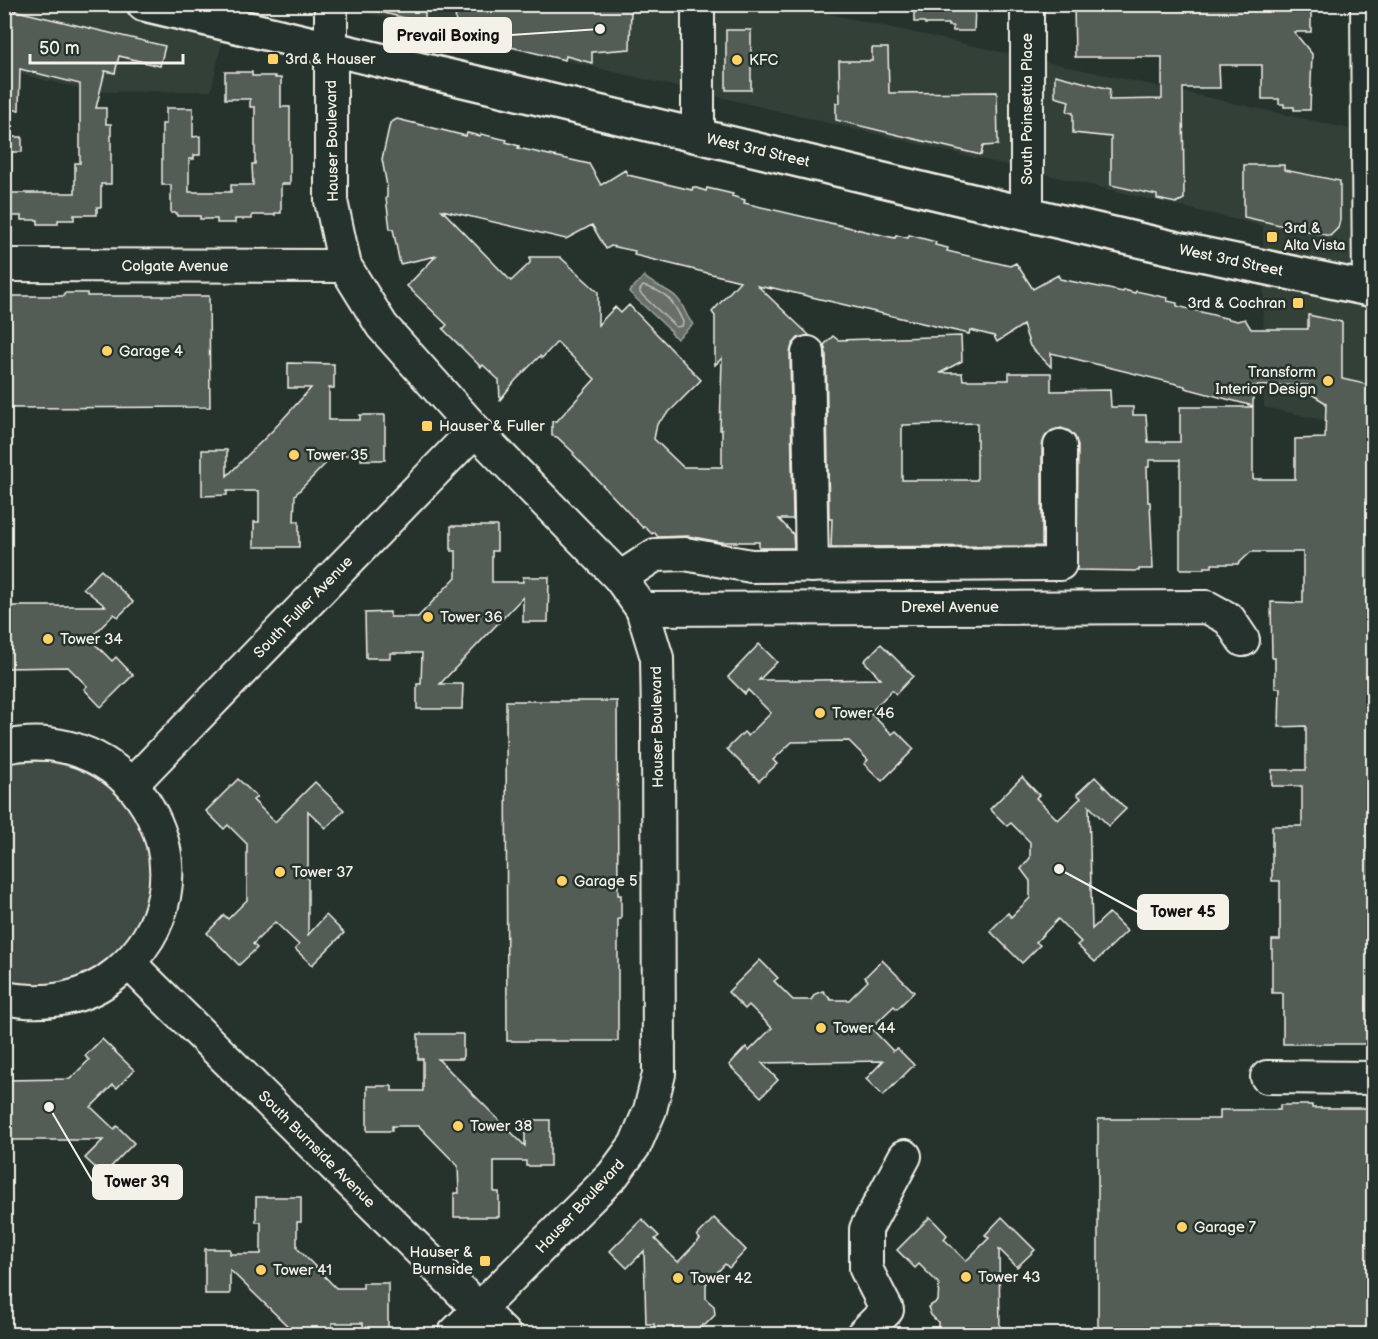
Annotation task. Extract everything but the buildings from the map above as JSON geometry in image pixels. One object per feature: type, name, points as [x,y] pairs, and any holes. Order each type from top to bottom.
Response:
[{"type":"main road","name":"West 3rd Street","points":[[144,4],[1177,249],[1371,290]]},
{"type":"street","name":"Hauser Boulevard","points":[[331,4],[331,201],[345,266],[382,326],[475,430],[620,578],[642,609],[657,658],[659,1074],[650,1110],[635,1145],[613,1175],[454,1335]]},
{"type":"street","points":[[698,4],[698,136]]},
{"type":"street","name":"South Poinsettia Place","points":[[1026,4],[1027,214]]},
{"type":"street","points":[[1367,4],[1371,290]]},
{"type":"street","name":"Colgate Avenue","points":[[4,264],[345,266]]},
{"type":"street","points":[[808,353],[812,566]]},
{"type":"street","name":"South Fuller Avenue","points":[[132,784],[475,430]]},
{"type":"street","points":[[620,578],[655,555],[685,554],[752,566],[1060,564],[1060,446]]},
{"type":"street","name":"Drexel Avenue","points":[[642,609],[1207,607],[1229,619],[1243,640]]},
{"type":"street","points":[[4,747],[25,743],[44,743],[82,751],[117,770],[146,802],[163,843],[166,865],[166,888],[155,926],[146,942],[129,963],[108,981],[92,990],[49,1001],[27,1002],[4,998]]},
{"type":"street","name":"South Burnside Avenue","points":[[129,963],[504,1335]]},
{"type":"street","points":[[1267,1077],[1374,1078]]},
{"type":"street","points":[[863,1335],[886,1310],[867,1269],[866,1229],[904,1156]]},
{"type":"shaded area","points":[[5,5],[230,5],[211,91],[97,92],[5,71]]},
{"type":"shaded area","points":[[332,5],[789,5],[1373,134],[1373,431],[1264,407],[1263,226]]},
{"type":"shaded area","points":[[48,761],[84,770],[115,790],[139,820],[152,854],[153,891],[144,927],[90,983],[5,991],[5,765],[10,762]]},
{"type":"water","points":[[644,276],[677,298],[693,324],[677,339],[629,292]]},
{"type":"place","name":"Prevail Boxing","points":[[600,29]]},
{"type":"place","name":"3rd & Hauser","points":[[273,59]]},
{"type":"place","name":"KFC","points":[[737,60]]},
{"type":"place","name":"3rd & Alta Vista","points":[[1272,237]]},
{"type":"place","name":"3rd & Cochran","points":[[1298,303]]},
{"type":"place","name":"Garage 4","points":[[107,351]]},
{"type":"place","name":"Transform Interior Design","points":[[1328,381]]},
{"type":"place","name":"Hauser & Fuller","points":[[427,426]]},
{"type":"place","name":"Tower 35","points":[[294,455]]},
{"type":"place","name":"Tower 36","points":[[428,617]]},
{"type":"place","name":"Tower 34","points":[[48,639]]},
{"type":"place","name":"Tower 46","points":[[820,713]]},
{"type":"place","name":"Tower 45","points":[[1059,869]]},
{"type":"place","name":"Tower 37","points":[[280,872]]},
{"type":"place","name":"Garage 5","points":[[562,881]]},
{"type":"place","name":"Tower 44","points":[[821,1028]]},
{"type":"place","name":"Tower 39","points":[[49,1107]]},
{"type":"place","name":"Tower 38","points":[[458,1126]]},
{"type":"place","name":"Garage 7","points":[[1182,1227]]},
{"type":"place","name":"Hauser & Burnside","points":[[485,1261]]},
{"type":"place","name":"Tower 41","points":[[261,1270]]},
{"type":"place","name":"Tower 43","points":[[966,1277]]},
{"type":"place","name":"Tower 42","points":[[678,1278]]}]
